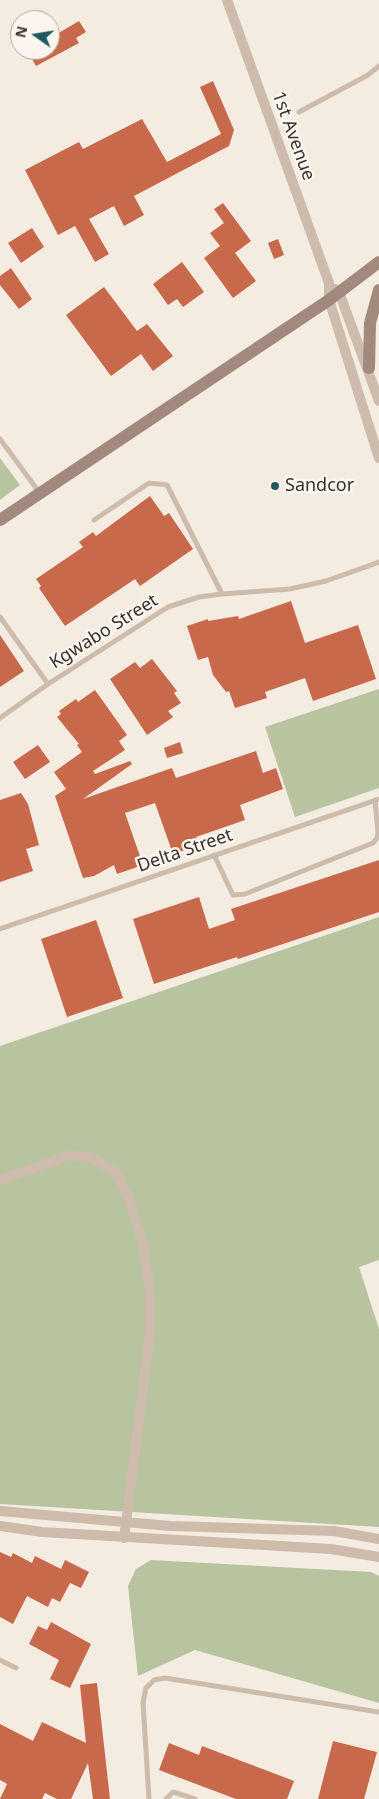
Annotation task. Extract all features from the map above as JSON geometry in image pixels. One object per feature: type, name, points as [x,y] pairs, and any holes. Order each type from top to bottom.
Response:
[{"type":"main road","points":[[0,520],[39,492],[334,296],[379,262]]},
{"type":"main road","points":[[369,368],[370,323],[379,290]]},
{"type":"street","name":"1st Avenue","points":[[227,0],[329,283],[369,368],[379,400]]},
{"type":"street","name":"1st Avenue","points":[[334,296],[379,458]]},
{"type":"street","points":[[0,1180],[69,1156],[82,1156],[97,1160],[116,1174],[129,1199],[143,1245],[150,1291],[150,1334],[124,1538]]},
{"type":"street","points":[[0,1511],[20,1515],[170,1526],[312,1530],[379,1539]]},
{"type":"street","points":[[0,1526],[42,1532],[124,1538],[331,1549],[379,1557]]},
{"type":"lane","points":[[299,112],[379,66]]},
{"type":"lane","points":[[0,439],[39,492]]},
{"type":"lane","points":[[94,520],[149,483],[167,485],[222,594]]},
{"type":"lane","name":"Kgwabo Street","points":[[0,718],[48,684],[168,607],[199,597],[290,589],[326,581],[379,562]]},
{"type":"lane","points":[[0,617],[48,684]]},
{"type":"lane","points":[[214,855],[232,895],[245,894],[373,843],[378,833],[377,799]]},
{"type":"lane","name":"Delta Street","points":[[0,929],[377,799]]},
{"type":"lane","points":[[0,1660],[16,1668]]},
{"type":"lane","points":[[149,1799],[143,1703],[146,1688],[154,1680],[165,1678],[379,1712]]},
{"type":"lane","points":[[166,1799],[173,1792],[195,1799]]},
{"type":"green space","points":[[0,458],[20,485],[0,500]]},
{"type":"green space","points":[[379,689],[379,788],[295,817],[265,727]]},
{"type":"green space","points":[[379,917],[379,1260],[359,1267],[379,1329],[379,1527],[0,1504],[0,1046]]},
{"type":"green space","points":[[151,1560],[371,1572],[379,1576],[379,1703],[195,1650],[138,1676],[128,1586],[136,1569]]},
{"type":"building","points":[[79,21],[86,32],[76,38],[79,43],[60,53],[60,32]]},
{"type":"building","points":[[33,60],[47,60],[36,66]]},
{"type":"building","points":[[213,81],[234,130],[229,146],[134,196],[144,215],[124,226],[114,206],[89,219],[109,254],[95,262],[75,226],[58,235],[25,170],[79,142],[83,149],[142,119],[167,162],[221,134],[200,87]]},
{"type":"building","points":[[223,203],[251,241],[235,253],[256,281],[233,298],[204,258],[220,246],[210,233],[224,223],[214,209]]},
{"type":"building","points":[[32,228],[44,247],[21,263],[8,243]]},
{"type":"building","points":[[278,239],[284,255],[274,259],[268,243]]},
{"type":"building","points":[[182,262],[204,292],[183,307],[177,299],[168,305],[153,284]]},
{"type":"building","points":[[11,268],[32,299],[19,309],[0,285],[0,276]]},
{"type":"building","points":[[104,287],[137,331],[147,324],[173,356],[153,371],[141,354],[111,376],[66,315]]},
{"type":"building","points":[[150,496],[164,516],[169,513],[193,549],[140,586],[135,579],[65,626],[39,588],[41,586],[36,579],[83,547],[79,542],[93,532],[96,536]]},
{"type":"building","points":[[291,601],[305,643],[358,625],[376,679],[313,701],[305,678],[265,692],[267,698],[235,708],[229,691],[226,692],[213,675],[208,657],[198,660],[187,626],[208,619],[208,621],[238,616],[239,619]]},
{"type":"building","points":[[0,635],[24,671],[0,687]]},
{"type":"building","points":[[152,659],[177,691],[174,693],[181,703],[168,711],[173,717],[147,735],[110,679],[135,662],[140,668]]},
{"type":"building","points":[[95,690],[127,735],[119,741],[125,750],[93,771],[95,774],[130,761],[132,764],[83,799],[172,768],[176,778],[256,751],[263,773],[276,768],[283,789],[240,805],[245,820],[196,837],[199,845],[173,854],[155,803],[125,813],[143,865],[117,874],[114,865],[94,876],[83,878],[55,796],[66,789],[54,772],[82,752],[77,745],[79,744],[57,717],[61,714],[59,711],[76,699],[78,702]]},
{"type":"building","points":[[180,742],[183,753],[167,758],[164,748]]},
{"type":"building","points":[[38,745],[50,762],[25,779],[13,762]]},
{"type":"building","points":[[21,793],[28,804],[39,845],[26,849],[33,871],[0,882],[0,800]]},
{"type":"building","points":[[379,860],[379,912],[238,959],[237,957],[154,984],[133,919],[199,897],[209,929],[235,920],[231,909]]},
{"type":"building","points":[[96,920],[123,998],[67,1017],[41,939]]},
{"type":"building","points":[[0,1552],[11,1557],[13,1553],[32,1563],[35,1556],[61,1569],[65,1560],[89,1572],[81,1588],[70,1583],[60,1602],[52,1598],[48,1607],[27,1596],[13,1624],[0,1617]]},
{"type":"building","points":[[51,1622],[91,1644],[70,1688],[50,1679],[59,1660],[29,1644],[38,1626],[47,1630]]},
{"type":"building","points":[[97,1683],[110,1799],[93,1799],[88,1763],[71,1799],[57,1799],[45,1793],[42,1799],[0,1799],[7,1784],[0,1780],[0,1724],[33,1741],[42,1722],[86,1743],[80,1685]]},
{"type":"building","points":[[333,1741],[377,1752],[364,1799],[318,1799]]},
{"type":"building","points":[[169,1743],[199,1755],[202,1746],[294,1781],[287,1799],[236,1799],[159,1770]]},
{"type":"place","name":"Sandcor","points":[[275,486]]}]
